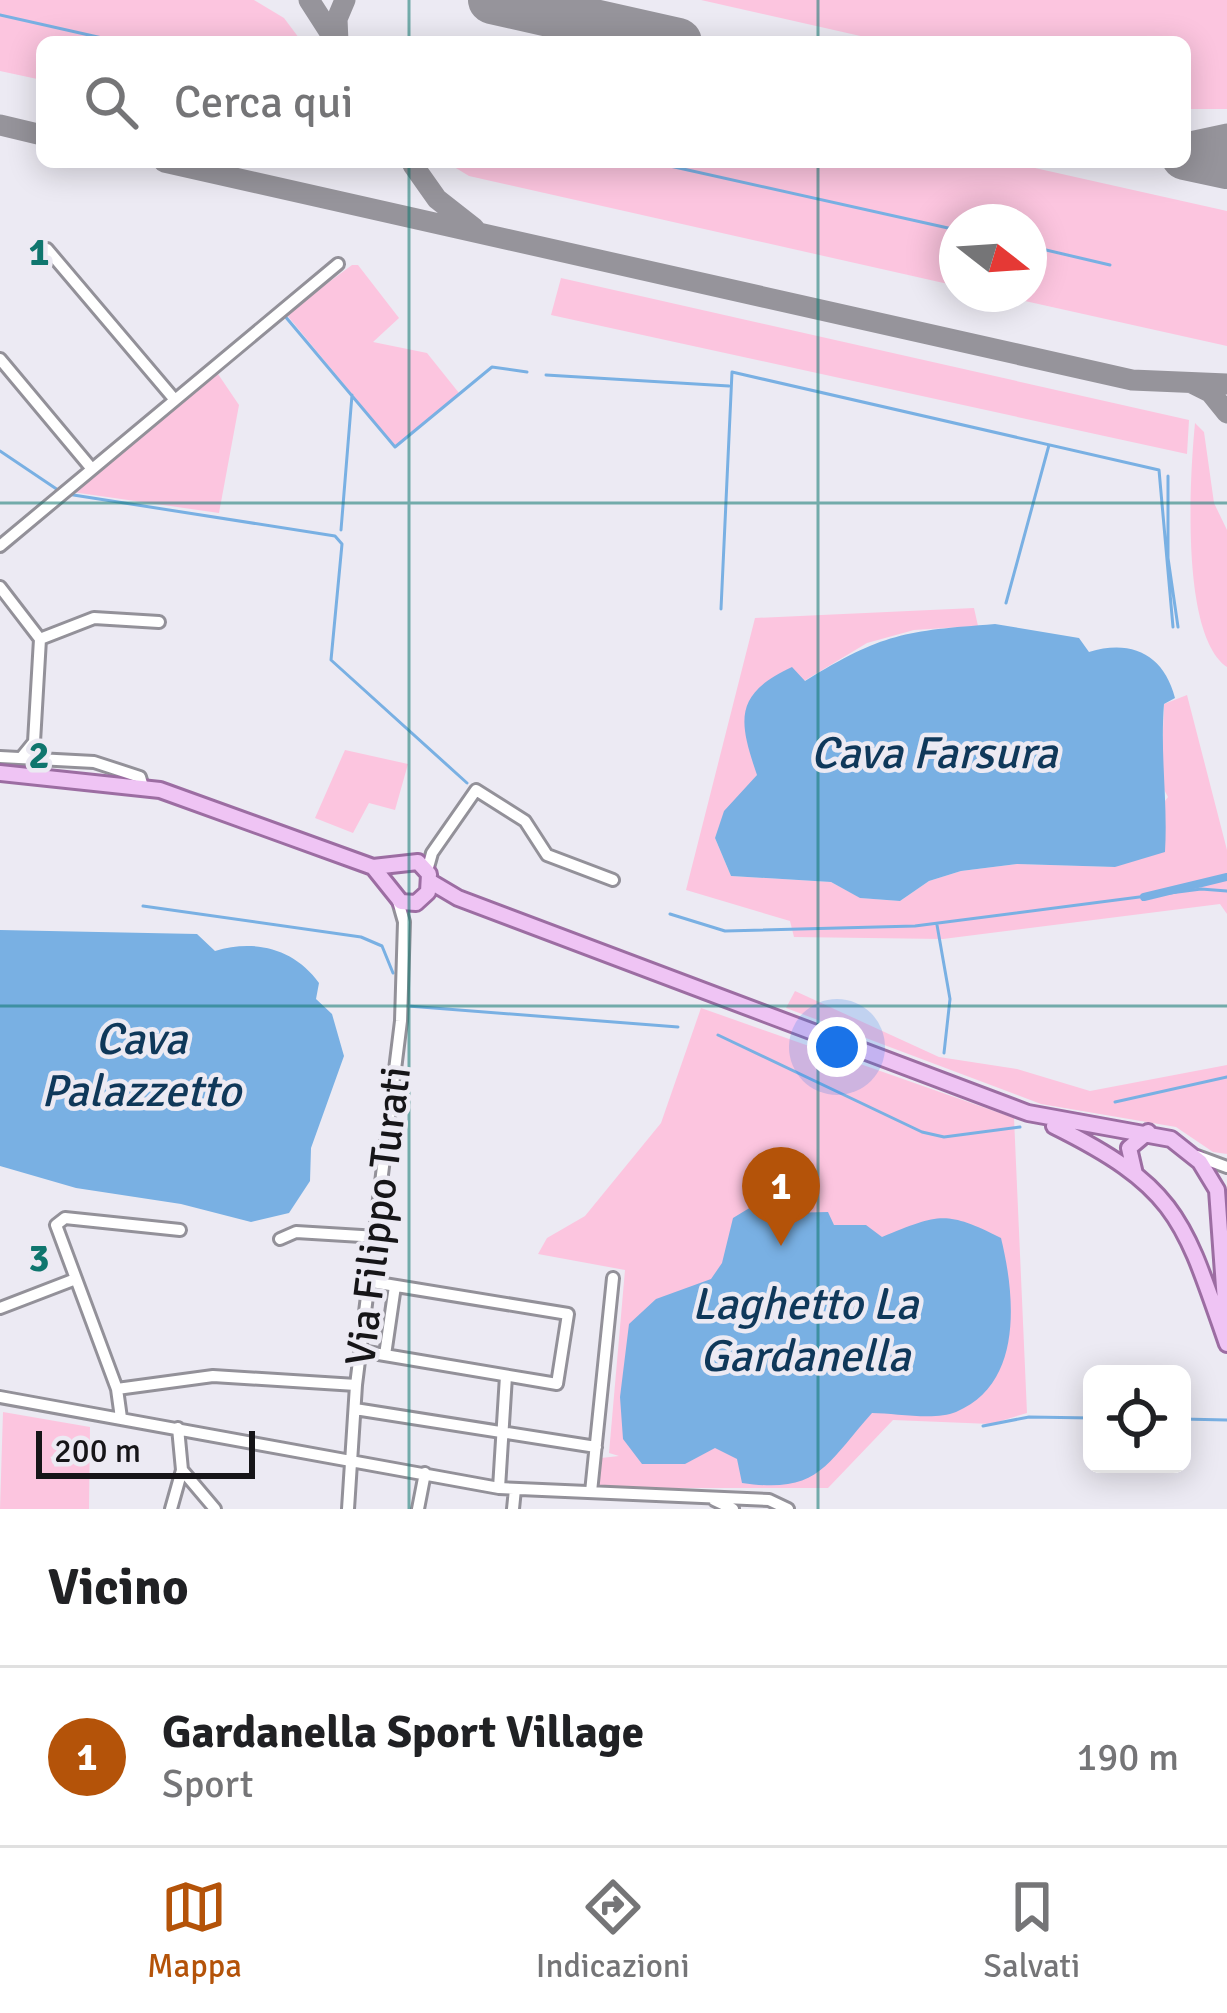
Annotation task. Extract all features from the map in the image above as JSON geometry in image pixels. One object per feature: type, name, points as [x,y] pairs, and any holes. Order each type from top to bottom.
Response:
[{"type":"main road","points":[[0,773],[142,787],[192,799],[390,874]]},
{"type":"main road","points":[[390,874],[404,861],[424,882],[458,898],[1028,1114],[1135,1174],[1179,1220],[1204,1267],[1227,1344]]},
{"type":"main road","points":[[390,874],[398,901],[424,882]]},
{"type":"main road","points":[[1028,1114],[1148,1132],[1184,1147],[1214,1182],[1222,1214],[1227,1329]]},
{"type":"main road","points":[[1135,1174],[1129,1148],[1148,1132]]},
{"type":"main road","points":[[1179,1220],[1202,1232],[1222,1214]]},
{"type":"street","points":[[47,249],[175,400]]},
{"type":"street","points":[[0,546],[338,264]]},
{"type":"street","points":[[0,359],[92,469]]},
{"type":"street","points":[[0,587],[40,639],[34,742],[44,759]]},
{"type":"street","points":[[40,639],[94,618],[159,622]]},
{"type":"street","points":[[17,774],[19,758],[34,742]]},
{"type":"street","points":[[0,757],[105,764],[140,777],[142,787]]},
{"type":"street","points":[[404,922],[432,853],[470,792],[477,790],[525,820],[547,855],[613,880]]},
{"type":"street","name":"Via Filippo Turati","points":[[348,1509],[356,1385],[378,1237],[401,1021],[404,922],[398,901]]},
{"type":"street","points":[[1184,1147],[1212,1165],[1227,1167]]},
{"type":"street","points":[[121,1418],[117,1389],[56,1225],[65,1218],[180,1231]]},
{"type":"street","points":[[280,1239],[292,1232],[378,1237]]},
{"type":"street","points":[[591,1492],[613,1278]]},
{"type":"street","points":[[0,1308],[73,1280]]},
{"type":"street","points":[[362,1351],[557,1384],[568,1314],[372,1282]]},
{"type":"street","points":[[385,1355],[395,1286]]},
{"type":"street","points":[[117,1389],[212,1376],[356,1385]]},
{"type":"street","points":[[500,1488],[506,1376]]},
{"type":"street","points":[[0,1397],[500,1488],[698,1501],[769,1500],[788,1509]]},
{"type":"street","points":[[355,1409],[596,1447]]},
{"type":"street","points":[[171,1509],[184,1429]]},
{"type":"street","points":[[181,1465],[215,1509]]},
{"type":"street","points":[[418,1509],[424,1473]]},
{"type":"street","points":[[513,1509],[514,1489]]},
{"type":"street","points":[[698,1501],[733,1509]]},
{"type":"shaded area","points":[[0,0],[254,0],[284,18],[298,36],[36,36],[36,79],[0,71]]},
{"type":"shaded area","points":[[701,0],[1227,0],[1227,109],[1191,109],[1191,36],[860,36]]},
{"type":"shaded area","points":[[456,168],[1035,168],[1227,211],[1227,346],[1047,306],[1047,204],[939,204],[939,282],[469,176]]},
{"type":"shaded area","points":[[358,265],[399,318],[373,342],[427,353],[459,393],[395,446],[286,314]]},
{"type":"shaded area","points":[[561,278],[1189,420],[1187,454],[551,315]]},
{"type":"shaded area","points":[[218,374],[239,405],[219,513],[72,492]]},
{"type":"shaded area","points":[[1195,423],[1204,432],[1214,503],[1227,530],[1227,667],[1212,650],[1195,590],[1191,479]]},
{"type":"shaded area","points":[[974,608],[978,626],[914,630],[867,643],[804,681],[757,775],[715,838],[731,876],[831,882],[861,898],[900,901],[929,881],[961,871],[1017,864],[1115,867],[1168,797],[1161,784],[1164,704],[1187,695],[1227,850],[1227,914],[1220,904],[943,939],[794,937],[790,921],[686,890],[755,618]]},
{"type":"shaded area","points":[[345,750],[408,764],[395,810],[369,803],[353,833],[315,818]]},
{"type":"shaded area","points":[[795,991],[939,1057],[1017,1069],[1090,1091],[1227,1065],[1227,1154],[1213,1152],[1176,1127],[1041,1104],[786,1008]]},
{"type":"shaded area","points":[[701,1008],[1014,1118],[1027,1413],[991,1424],[893,1420],[828,1488],[598,1488],[601,1458],[619,1456],[609,1453],[625,1270],[538,1254],[547,1238],[585,1216],[661,1123]]},
{"type":"shaded area","points":[[3,1412],[90,1427],[89,1509],[0,1509]]},
{"type":"water","name":"Cava Farsura","points":[[995,624],[1079,638],[1089,652],[1132,650],[1163,671],[1175,698],[1164,704],[1165,852],[1115,867],[1017,864],[961,871],[929,881],[900,901],[860,898],[831,882],[731,876],[715,838],[724,811],[757,775],[744,724],[750,699],[759,688],[792,667],[805,681],[895,637]]},
{"type":"water","name":"Cava Palazzetto","points":[[0,930],[197,934],[215,951],[244,946],[272,949],[309,971],[319,983],[316,999],[332,1014],[344,1056],[311,1148],[310,1181],[289,1213],[251,1222],[181,1204],[76,1188],[0,1166]]},
{"type":"water","name":"Laghetto La Gardanella","points":[[756,1204],[784,1213],[828,1212],[834,1225],[866,1225],[882,1237],[942,1218],[1001,1238],[1011,1311],[1004,1360],[994,1381],[978,1399],[947,1415],[872,1413],[818,1472],[788,1484],[742,1483],[737,1459],[715,1448],[685,1464],[642,1464],[623,1439],[620,1397],[629,1324],[656,1299],[711,1279],[722,1263],[733,1218]]},
{"type":"waterway","points":[[0,15],[93,36]]},
{"type":"waterway","points":[[679,168],[939,226]]},
{"type":"waterway","points":[[1047,250],[1110,265]]},
{"type":"waterway","points":[[284,315],[395,447],[492,367],[527,372]]},
{"type":"waterway","points":[[721,609],[732,372],[1159,470],[1173,627]]},
{"type":"waterway","points":[[546,375],[729,386]]},
{"type":"waterway","points":[[341,530],[352,395]]},
{"type":"waterway","points":[[1006,603],[1049,445]]},
{"type":"waterway","points":[[0,451],[58,490]]},
{"type":"waterway","points":[[1168,476],[1168,558],[1178,627]]},
{"type":"waterway","points":[[67,494],[335,536],[342,544],[331,660],[467,783]]},
{"type":"waterway","points":[[1144,897],[1227,877]]},
{"type":"waterway","points":[[670,914],[725,931],[915,926],[1201,889],[1227,891]]},
{"type":"waterway","points":[[143,906],[361,937],[382,946],[393,973]]},
{"type":"waterway","points":[[937,925],[950,999],[944,1053]]},
{"type":"waterway","points":[[408,1006],[678,1027]]},
{"type":"waterway","points":[[718,1035],[922,1132],[944,1137],[1020,1127]]},
{"type":"waterway","points":[[1115,1102],[1227,1077]]},
{"type":"waterway","points":[[983,1426],[1029,1417],[1083,1418]]},
{"type":"waterway","points":[[1191,1419],[1227,1420]]},
{"type":"taxiway","points":[[309,0],[332,36]]},
{"type":"taxiway","points":[[338,36],[337,19],[345,0]]},
{"type":"taxiway","points":[[0,125],[36,134]]},
{"type":"taxiway","points":[[1191,142],[1227,134]]},
{"type":"taxiway","points":[[191,168],[1132,380],[1227,384]]},
{"type":"taxiway","points":[[415,168],[437,199],[474,228]]},
{"type":"taxiway","points":[[1192,383],[1210,392],[1227,413]]},
{"type":"runway","points":[[492,0],[651,36]]},
{"type":"runway","points":[[1191,157],[1227,165]]},
{"type":"place","name":"Gardanella Sport Village","points":[[781,1246]]}]
